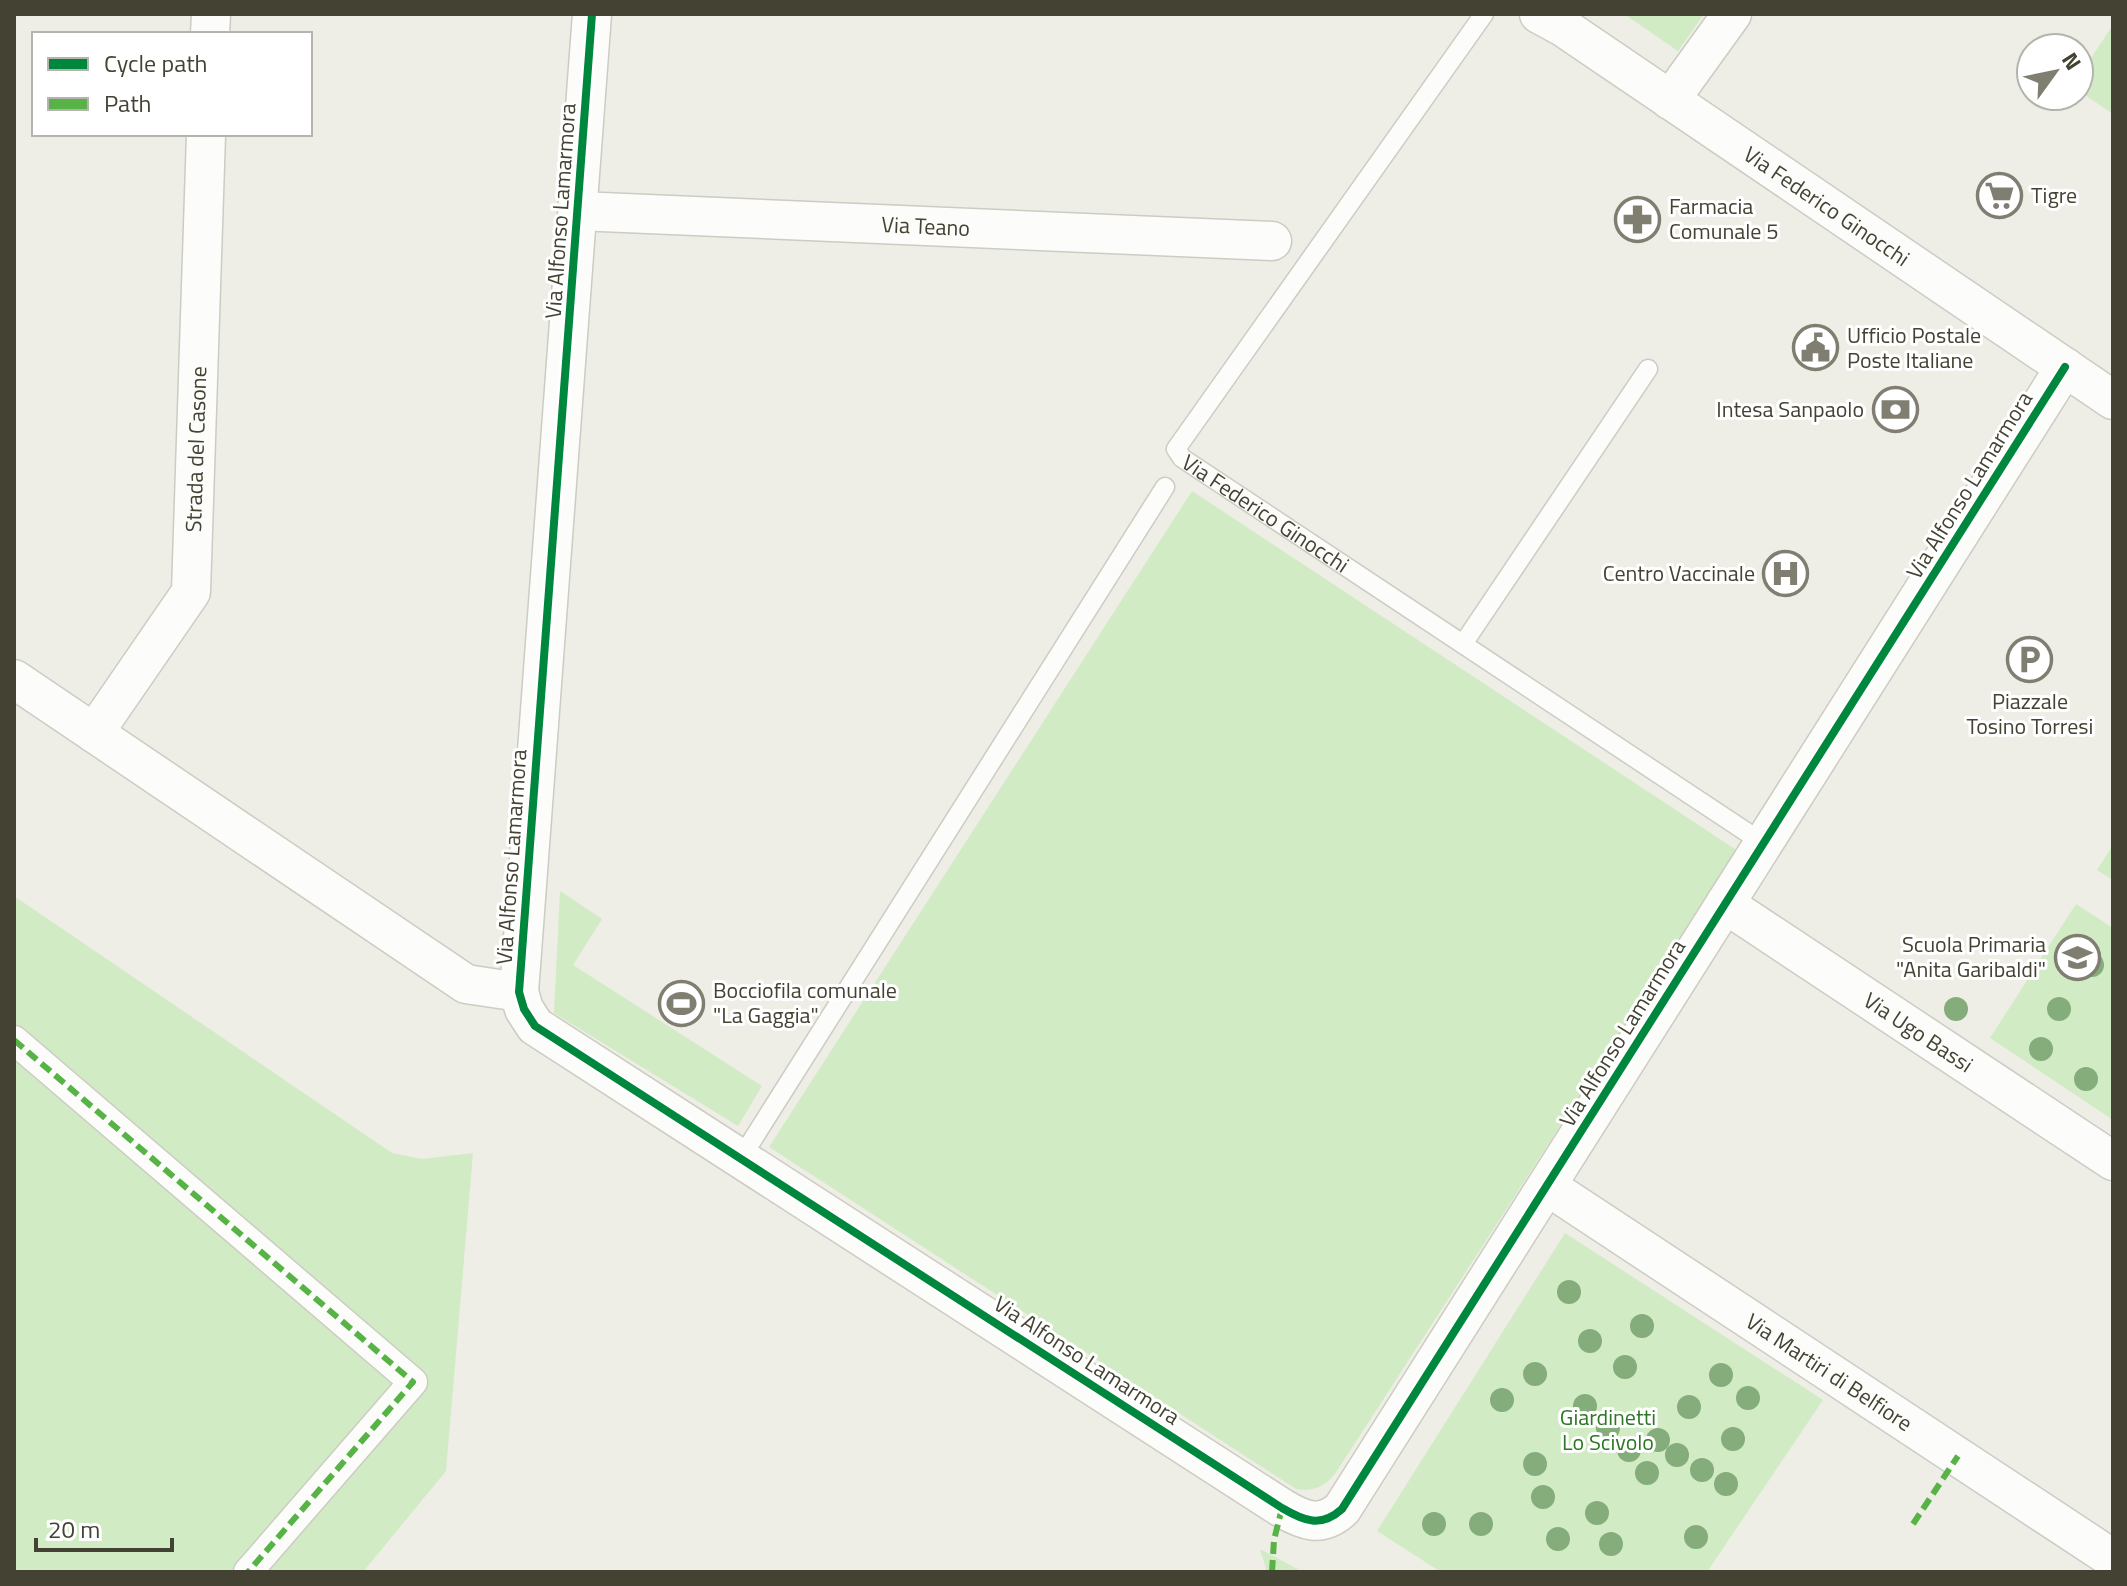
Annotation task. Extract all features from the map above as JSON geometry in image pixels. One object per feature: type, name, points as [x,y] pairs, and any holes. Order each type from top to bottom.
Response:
[{"type":"street","name":"Via Alfonso Lamarmora","points":[[592,14],[519,992],[524,1009],[535,1026],[1282,1508],[1314,1522],[1328,1520],[1342,1509],[2065,367]]},
{"type":"street","name":"Via Federico Ginocchi","points":[[1539,14],[1563,27],[2113,400]]},
{"type":"street","points":[[1670,100],[1732,14]]},
{"type":"street","name":"Strada del Casone","points":[[94,733],[191,592],[206,136]]},
{"type":"street","name":"Via Teano","points":[[578,211],[1272,241]]},
{"type":"street","points":[[14,679],[466,984],[519,992]]},
{"type":"street","name":"Via Ugo Bassi","points":[[1725,904],[2113,1161]]},
{"type":"street","points":[[14,1040],[413,1382],[248,1572]]},
{"type":"street","name":"Via Martiri di Belfiore","points":[[1547,1186],[2113,1559]]},
{"type":"lane","name":"Via Federico Ginocchi","points":[[1484,14],[1176,449],[1182,458],[1763,843]]},
{"type":"lane","points":[[1463,644],[1648,369]]},
{"type":"lane","points":[[741,1158],[1165,487]]},
{"type":"green space","points":[[1624,14],[1704,14],[1678,51]]},
{"type":"green space","points":[[2113,25],[2113,114],[2095,102],[2095,52]]},
{"type":"green space","points":[[1192,491],[1738,851],[1337,1471],[1329,1481],[1309,1490],[1296,1489],[769,1147]]},
{"type":"green space","points":[[2113,845],[2113,880],[2097,870]]},
{"type":"green space","points":[[560,891],[602,919],[573,965],[762,1086],[738,1126],[554,1013]]},
{"type":"green space","points":[[14,896],[392,1153],[422,1159],[473,1153],[446,1471],[363,1572],[14,1572]]},
{"type":"green space","name":"Scuola Primaria \"Anita Garibaldi\"","points":[[2076,904],[2113,928],[2113,1120],[1990,1038]]},
{"type":"green space","name":"Giardinetti Lo Scivolo","points":[[1565,1233],[1823,1400],[1707,1572],[1441,1572],[1377,1531]]},
{"type":"green space","points":[[1260,1549],[1303,1572],[1267,1572]]},
{"type":"marked path","points":[[14,1040],[413,1382],[248,1572]]},
{"type":"marked path","points":[[1913,1524],[1958,1456]]},
{"type":"marked path","points":[[1272,1572],[1274,1540],[1282,1508]]},
{"type":"cycle path","points":[[592,14],[519,992],[524,1009],[535,1026],[1282,1508],[1305,1519],[1327,1519],[1342,1509],[2065,367]]},
{"type":"place","name":"Tigre","points":[[2000,195]]},
{"type":"place","name":"Farmacia Comunale 5","points":[[1638,219]]},
{"type":"place","name":"Ufficio Postale Poste Italiane","points":[[1816,348]]},
{"type":"place","name":"Intesa Sanpaolo","points":[[1895,409]]},
{"type":"place","name":"Centro Vaccinale","points":[[1786,573]]},
{"type":"place","name":"Piazzale Tosino Torresi","points":[[2030,660]]},
{"type":"place","name":"Scuola Primaria \"Anita Garibaldi\"","points":[[2077,957]]},
{"type":"place","name":"Bocciofila comunale \"La Gaggia\"","points":[[682,1003]]}]
